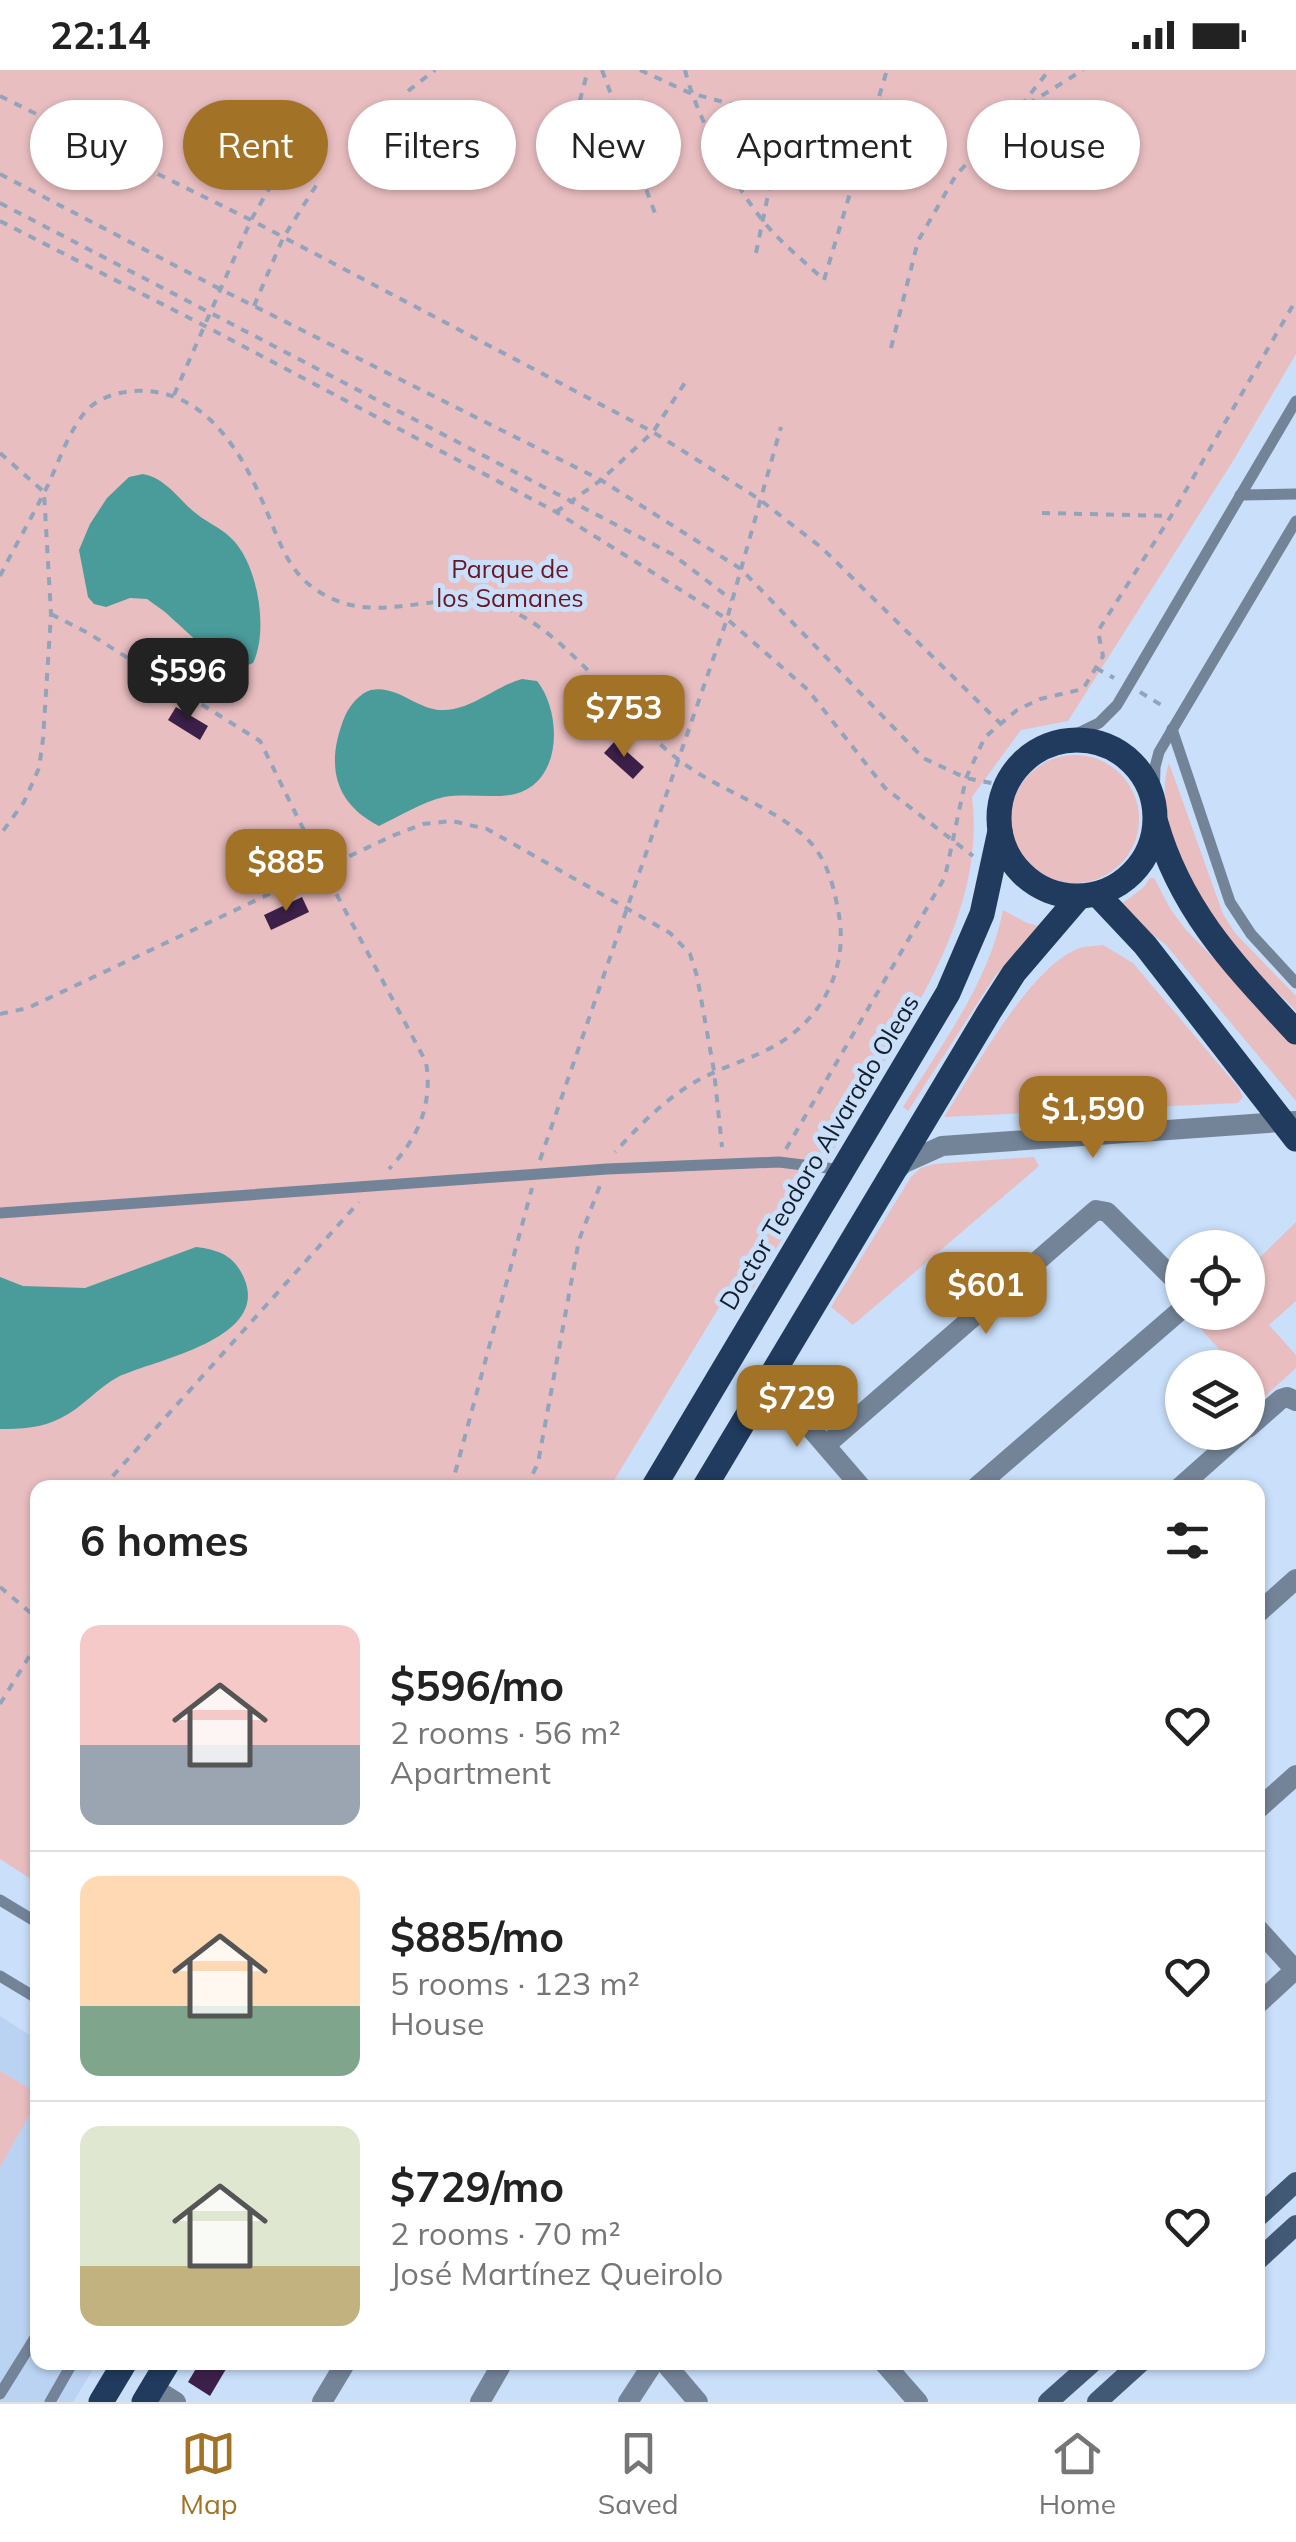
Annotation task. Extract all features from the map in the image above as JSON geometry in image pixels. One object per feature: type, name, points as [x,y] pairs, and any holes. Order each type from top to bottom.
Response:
[{"type":"main road","points":[[1291,1127],[1146,945],[1120,918],[1088,896],[1060,895],[1027,879],[1005,849],[1000,831],[999,812],[1014,773],[1035,752],[1062,741],[1103,744],[1136,766],[1148,783],[1176,880],[1212,939],[1296,1032]]},
{"type":"main road","points":[[709,1480],[1014,973],[1088,896],[1130,877],[1151,846],[1155,812]]},
{"type":"main road","name":"Doctor Teodoro Alvarado Oleas","points":[[658,1480],[948,993],[982,914],[1000,831]]},
{"type":"main road","points":[[1052,931],[1087,917],[1120,918]]},
{"type":"main road","points":[[101,2402],[120,2370]]},
{"type":"main road","points":[[148,2394],[163,2370]]},
{"type":"street","points":[[892,1175],[904,1163],[942,1146],[1291,1127]]},
{"type":"street","points":[[826,1445],[1096,1210],[1112,1216],[1165,1270]]},
{"type":"street","points":[[984,1480],[1165,1324]]},
{"type":"street","points":[[769,1380],[855,1480]]},
{"type":"street","points":[[1265,1414],[1282,1399],[1296,1401]]},
{"type":"street","points":[[1188,1480],[1222,1450]]},
{"type":"street","points":[[1265,1606],[1296,1579]]},
{"type":"street","points":[[1265,1803],[1296,1775]]},
{"type":"street","points":[[1265,1937],[1296,1970],[1265,1998]]},
{"type":"street","points":[[1265,2210],[1296,2182]]},
{"type":"street","points":[[1265,2254],[1296,2226]]},
{"type":"street","points":[[322,2402],[341,2370]]},
{"type":"street","points":[[480,2402],[498,2370]]},
{"type":"street","points":[[628,2402],[649,2370]]},
{"type":"street","points":[[671,2370],[698,2402]]},
{"type":"street","points":[[890,2370],[918,2402]]},
{"type":"street","points":[[1048,2402],[1084,2370]]},
{"type":"street","points":[[1097,2402],[1133,2370]]},
{"type":"street","points":[[148,2394],[176,2402]]},
{"type":"lane","points":[[1062,741],[1100,723],[1116,705],[1296,400]]},
{"type":"lane","points":[[1240,495],[1296,494]]},
{"type":"lane","points":[[1155,812],[1155,766],[1172,729],[1296,521]]},
{"type":"lane","points":[[1172,729],[1230,902],[1251,934],[1296,983]]},
{"type":"lane","points":[[0,1213],[724,1164],[779,1162],[843,1170]]},
{"type":"lane","points":[[0,1900],[30,1917]]},
{"type":"lane","points":[[0,1976],[30,1994]]},
{"type":"lane","points":[[0,2394],[30,2345]]},
{"type":"lane","points":[[50,2402],[68,2370]]},
{"type":"path","points":[[408,92],[435,70]]},
{"type":"path","points":[[580,100],[588,70]]},
{"type":"path","points":[[602,70],[656,216]]},
{"type":"path","points":[[640,70],[690,93],[717,100]]},
{"type":"path","points":[[685,70],[690,93],[719,151],[763,221],[824,280],[851,190]]},
{"type":"path","points":[[878,100],[887,70]]},
{"type":"path","points":[[1026,100],[1049,70]]},
{"type":"path","points":[[1036,100],[1084,70]]},
{"type":"path","points":[[0,96],[252,220],[653,432],[759,500],[822,548],[1000,723]]},
{"type":"path","points":[[891,348],[918,241],[956,175],[967,164]]},
{"type":"path","points":[[0,174],[600,480],[740,569],[923,758],[966,778],[1006,786]]},
{"type":"path","points":[[174,395],[203,324],[269,190]]},
{"type":"path","points":[[254,306],[283,238],[314,190]]},
{"type":"path","points":[[756,252],[769,190]]},
{"type":"path","points":[[0,202],[672,554],[732,600]]},
{"type":"path","points":[[0,221],[556,512],[728,619],[808,690],[885,788],[992,872]]},
{"type":"path","points":[[779,1162],[945,878],[966,778],[986,737],[1000,723],[1040,699],[1083,689],[1103,656],[1098,631],[1171,516],[1296,300]]},
{"type":"path","points":[[556,512],[600,480],[653,432],[688,378]]},
{"type":"path","points":[[0,576],[68,439],[87,410],[106,396],[130,391],[174,395],[206,415],[224,433],[252,480],[286,557],[314,589],[364,609],[461,599],[502,607],[519,615],[562,648],[643,731],[680,760],[784,820],[806,837],[832,878],[844,936],[838,972],[812,1015],[781,1042],[714,1071],[674,1095],[615,1152],[579,1240],[538,1463],[530,1480]]},
{"type":"path","points":[[452,1480],[535,1175],[728,619],[781,427]]},
{"type":"path","points":[[0,453],[44,492],[51,614],[38,768],[24,802],[0,835]]},
{"type":"path","points":[[1042,513],[1171,516]]},
{"type":"path","points":[[51,614],[260,741],[426,1062],[430,1086],[426,1112],[413,1138],[374,1186],[109,1480]]},
{"type":"path","points":[[0,1014],[28,1008],[423,824],[452,821],[487,830],[670,934],[690,954],[714,1071],[724,1164]]},
{"type":"path","points":[[0,1587],[30,1612]]},
{"type":"path","points":[[0,1704],[30,1655]]},
{"type":"shaded area","points":[[143,474],[164,484],[240,549],[258,598],[260,633],[253,663],[238,669],[223,665],[147,599],[130,598],[106,607],[94,604],[88,597],[79,550],[90,524],[107,498],[129,477]]},
{"type":"shaded area","points":[[522,679],[537,681],[551,710],[554,727],[550,761],[531,787],[507,795],[444,797],[379,826],[351,805],[337,779],[336,749],[345,716],[363,694],[381,689],[444,710],[464,706]]},
{"type":"shaded area","points":[[196,1247],[225,1255],[244,1278],[248,1299],[240,1317],[225,1332],[180,1355],[118,1377],[54,1421],[0,1429],[0,1277],[23,1286],[85,1288]]},
{"type":"shaded area","points":[[0,2016],[30,2035],[30,2370],[93,2370],[73,2402],[0,2402]]},
{"type":"green space","name":"Parque de los Samanes","points":[[0,70],[1296,70],[1296,354],[1068,721],[1021,730],[972,797],[973,839],[968,879],[942,957],[753,1289],[732,1286],[614,1480],[30,1480],[30,1878],[0,1859]]},
{"type":"green space","points":[[1075,755],[1100,760],[1120,774],[1134,794],[1139,819],[1134,844],[1120,864],[1100,878],[1075,883],[1050,878],[1030,864],[1016,844],[1011,819],[1016,794],[1030,774],[1050,760]]},
{"type":"green space","points":[[1169,763],[1223,914],[1235,933],[1296,996],[1296,1011],[1227,941],[1191,884],[1174,843],[1165,801]]},
{"type":"green space","points":[[1154,878],[1186,930],[1296,1042],[1296,1101],[1166,945],[1117,907]]},
{"type":"green space","points":[[1003,910],[1042,927],[995,976],[908,1111],[903,1107],[948,1037],[987,963]]},
{"type":"green space","points":[[1103,945],[1133,963],[1238,1087],[1243,1097],[1238,1103],[944,1117],[1004,1022],[1042,975],[1080,948]]},
{"type":"green space","points":[[1034,1157],[1039,1166],[853,1325],[831,1307],[911,1177],[921,1168]]},
{"type":"green space","points":[[1296,1222],[1296,1301],[1269,1325],[1296,1355],[1296,1368],[1265,1396],[1265,1350],[1220,1350],[1202,1330],[1265,1330],[1265,1252]]},
{"type":"green space","points":[[0,2071],[30,2089],[30,2114],[0,2167]]},
{"type":"building","points":[[176,707],[208,726],[200,740],[168,720]]},
{"type":"building","points":[[615,741],[644,767],[633,779],[604,753]]},
{"type":"building","points":[[302,897],[309,912],[271,930],[264,915]]},
{"type":"building","points":[[195,2370],[225,2370],[210,2396],[188,2382]]}]
